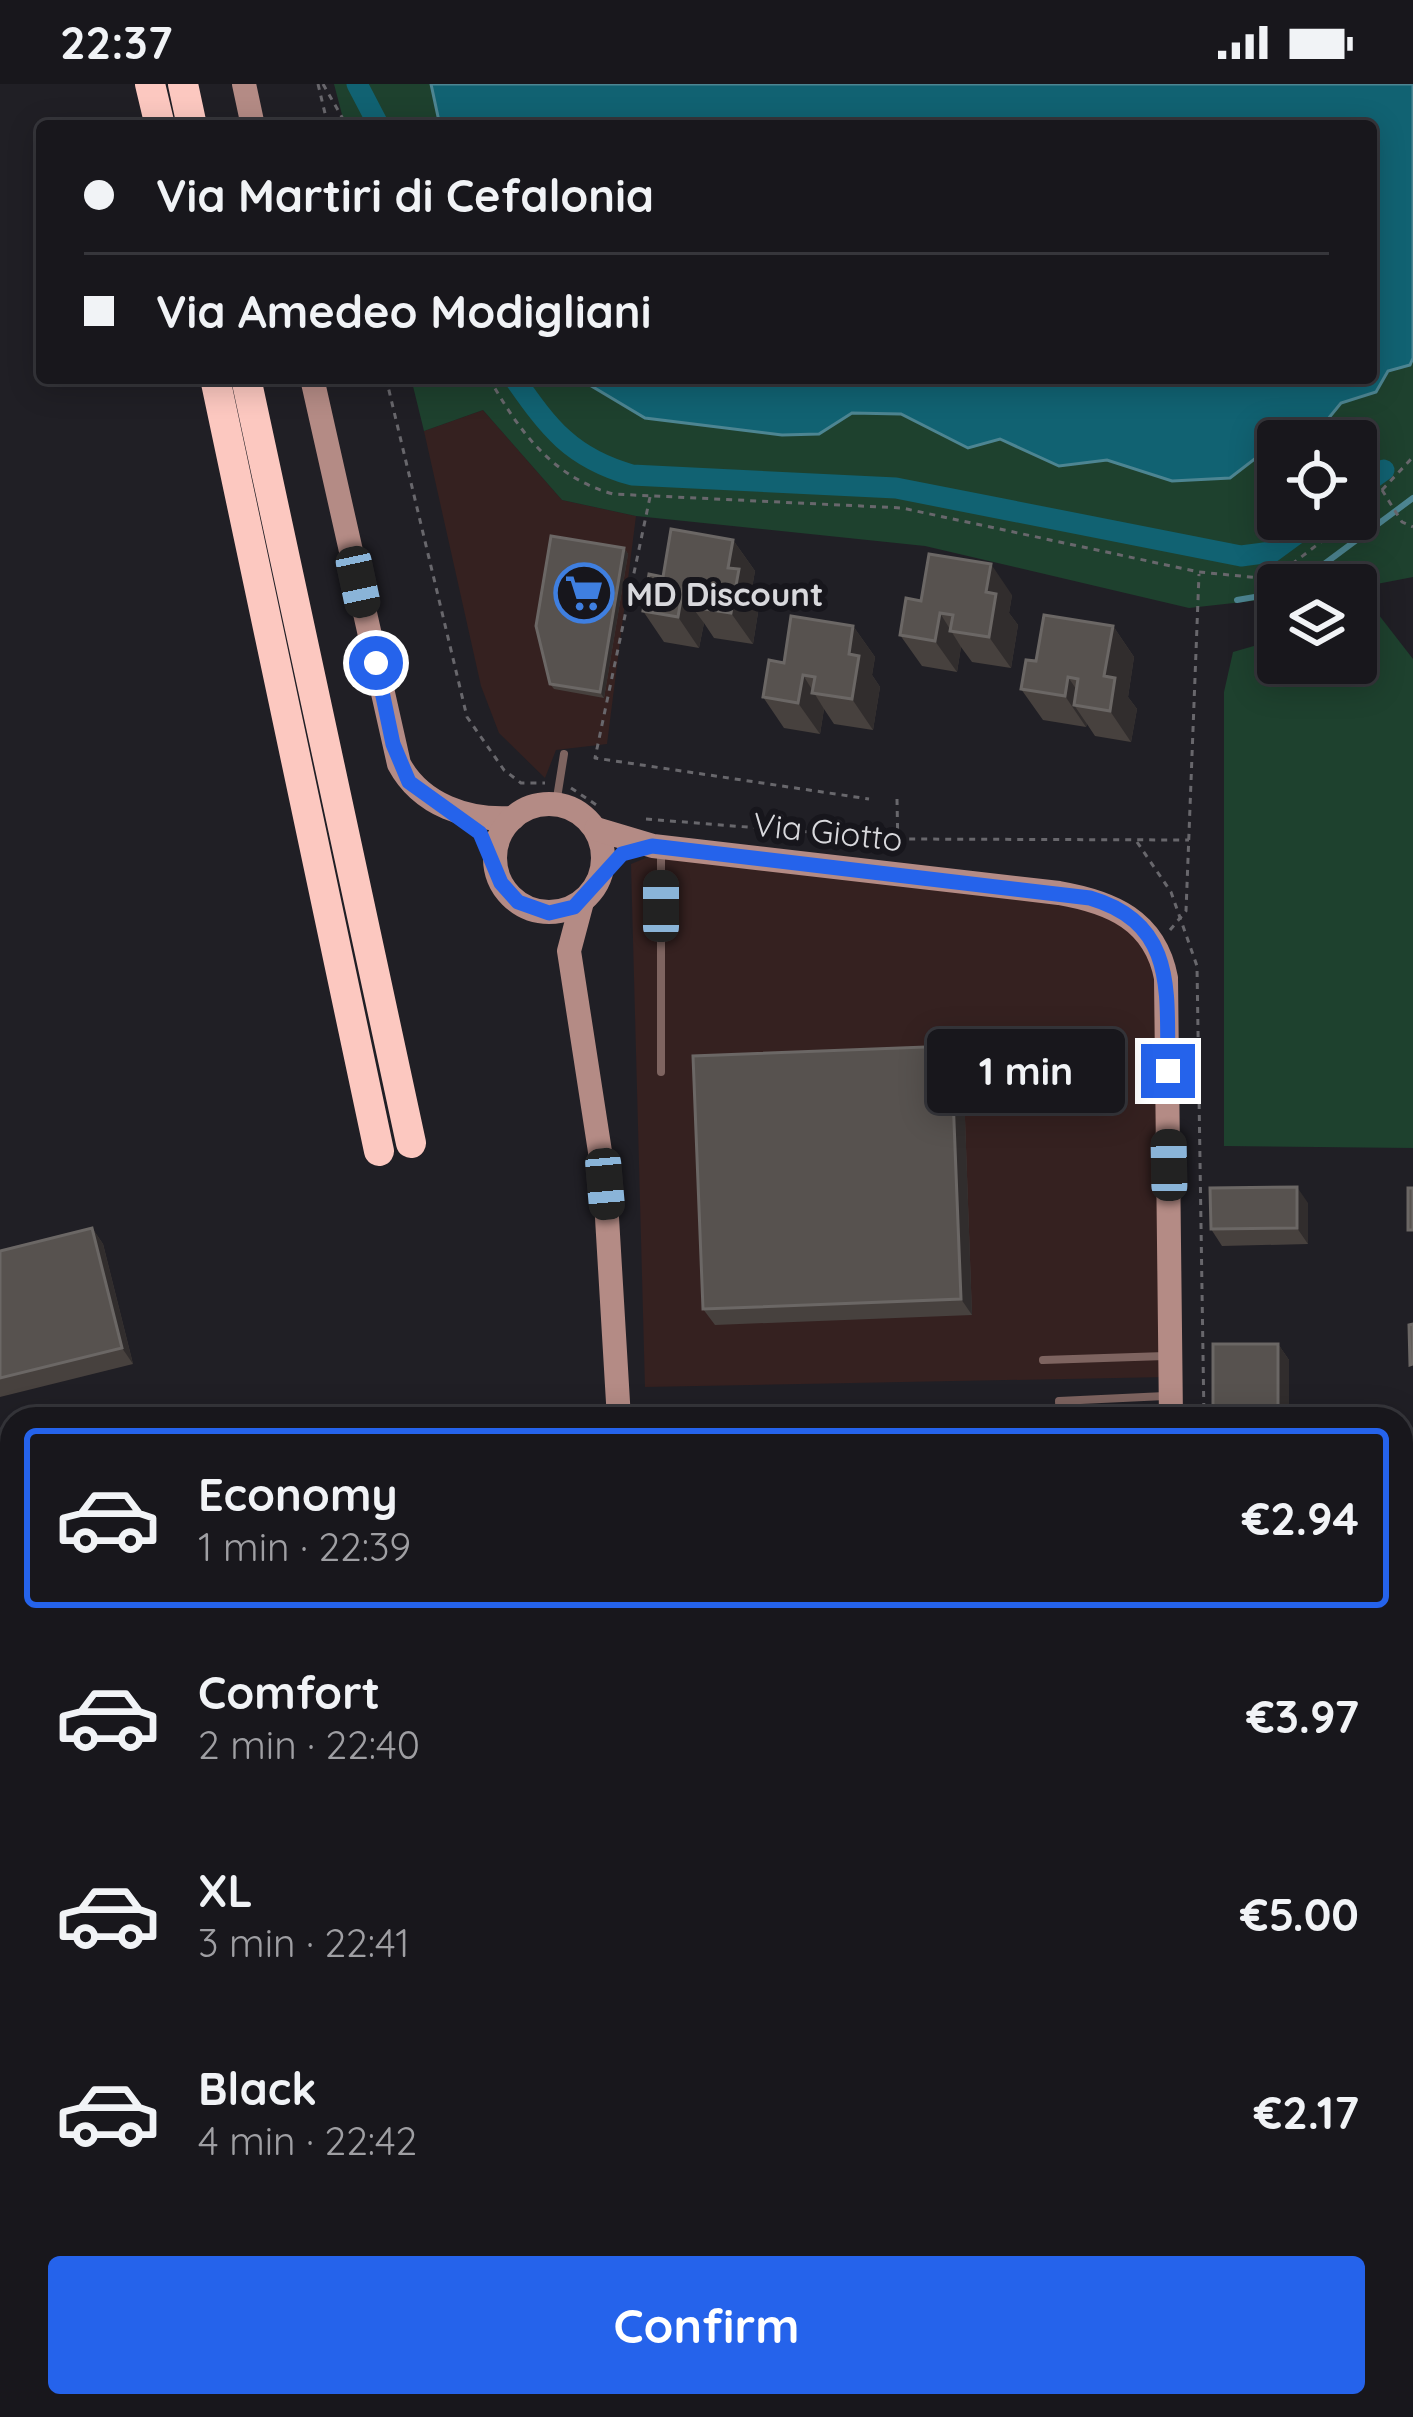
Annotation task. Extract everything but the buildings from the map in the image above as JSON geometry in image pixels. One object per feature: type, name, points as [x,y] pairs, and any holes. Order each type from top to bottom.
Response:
[{"type":"highway","points":[[150,84],[159,120]]},
{"type":"highway","points":[[183,84],[191,120]]},
{"type":"highway","points":[[216,384],[379,1151]]},
{"type":"highway","points":[[247,384],[411,1143]]},
{"type":"street","points":[[244,84],[253,120]]},
{"type":"street","points":[[313,384],[399,764],[409,782],[480,833],[506,890],[532,910],[569,952]]},
{"type":"street","points":[[495,859],[498,840],[512,818],[558,793],[580,813],[602,822],[602,872]]},
{"type":"street","points":[[451,808],[473,817],[512,818]]},
{"type":"street","name":"Via Giotto","points":[[602,822],[657,847],[1090,898],[1133,919],[1155,946]]},
{"type":"street","points":[[618,1407],[605,1184],[569,952],[581,902],[602,872],[622,854],[657,847]]},
{"type":"street","points":[[532,910],[558,912],[581,902]]},
{"type":"street","points":[[1155,946],[1166,978],[1175,1407]]},
{"type":"lane","points":[[558,793],[564,754]]},
{"type":"lane","points":[[657,847],[662,1072]]},
{"type":"lane","points":[[1043,1360],[1173,1356]]},
{"type":"lane","points":[[1059,1407],[1059,1401],[1129,1407]]},
{"type":"path","points":[[321,84],[327,120]]},
{"type":"path","points":[[321,84],[343,120]]},
{"type":"path","points":[[387,384],[466,717],[504,770],[521,782],[558,793],[602,822]]},
{"type":"path","points":[[493,384],[524,434],[566,474],[614,494],[902,508],[1199,572],[1261,578],[1277,573],[1322,540]]},
{"type":"path","points":[[1377,495],[1413,458]]},
{"type":"path","points":[[1382,490],[1402,522],[1413,527]]},
{"type":"path","points":[[650,496],[596,758],[869,799]]},
{"type":"path","points":[[1155,946],[1181,919],[1189,840],[1199,572]]},
{"type":"path","points":[[897,800],[898,872]]},
{"type":"path","points":[[646,818],[897,839],[1189,840]]},
{"type":"path","points":[[1135,838],[1157,867],[1197,966],[1204,1407]]},
{"type":"shaded area","points":[[483,410],[562,500],[636,516],[607,744],[556,750],[545,778],[499,733],[481,686],[424,431]]},
{"type":"shaded area","points":[[653,855],[1092,905],[1121,919],[1154,961],[1167,1377],[645,1387],[631,864]]},
{"type":"green space","points":[[334,84],[1413,84],[1413,577],[1377,584],[1377,564],[1257,564],[1257,600],[1189,608],[925,546],[636,516],[562,500],[483,410],[424,431],[412,384],[1377,384],[1377,120],[343,120]]},
{"type":"green space","points":[[1377,613],[1413,659],[1413,1148],[1224,1146],[1224,692],[1233,652],[1257,645],[1257,684],[1377,684]]},
{"type":"water","points":[[431,84],[1413,84],[1410,365],[1388,371],[1376,392],[1341,403],[1327,420],[1257,420],[1257,457],[1230,478],[1172,481],[1107,460],[1059,466],[1000,439],[968,448],[901,414],[852,413],[819,434],[782,435],[645,418],[588,384],[1377,384],[1377,120],[439,120]]},
{"type":"waterway","points":[[357,84],[376,120]]},
{"type":"waterway","points":[[518,384],[563,439],[593,460],[632,475],[896,488],[1241,556],[1272,552],[1288,540]]},
{"type":"waterway","points":[[1377,475],[1384,470]]},
{"type":"waterway","points":[[1324,564],[1413,498]]},
{"type":"waterway","points":[[1237,600],[1257,597]]},
{"type":"place","name":"MD Discount","points":[[584,593]]},
{"type":"route","points":[[376,663],[393,744],[409,782],[480,833],[506,890],[524,906],[549,913],[574,907],[589,896],[602,872],[622,854],[652,846],[1090,898],[1126,914],[1160,954],[1166,978],[1168,1071]]}]
